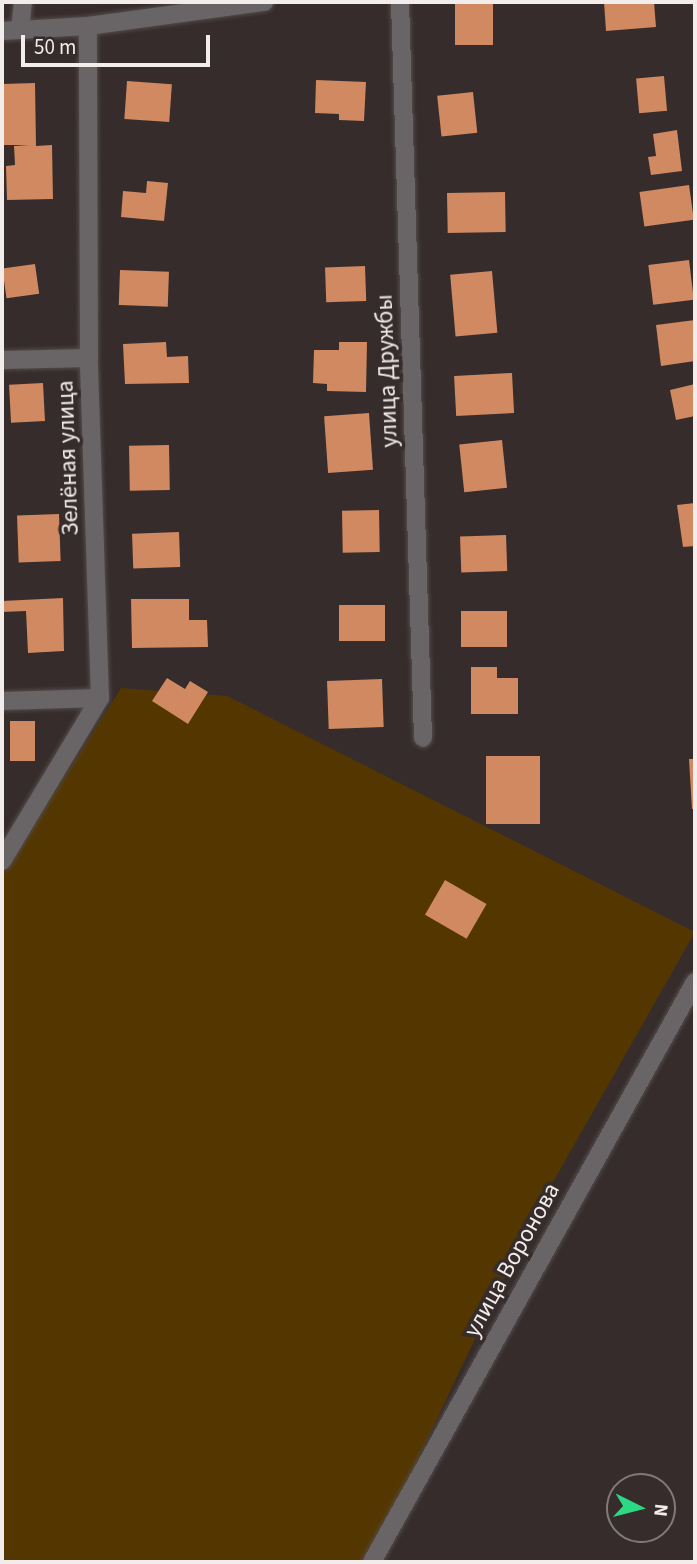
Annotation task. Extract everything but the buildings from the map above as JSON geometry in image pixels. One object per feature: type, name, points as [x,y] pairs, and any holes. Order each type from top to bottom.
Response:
[{"type":"street","points":[[20,30],[23,2]]},
{"type":"street","points":[[2,30],[88,26],[264,2]]},
{"type":"street","name":"улица Дружбы","points":[[400,2],[423,738]]},
{"type":"street","name":"Зелёная улица","points":[[88,26],[89,358],[100,698]]},
{"type":"street","points":[[2,360],[89,358]]},
{"type":"street","points":[[2,701],[100,698]]},
{"type":"street","points":[[2,861],[100,698]]},
{"type":"street","name":"улица Воронова","points":[[372,1562],[695,982]]},
{"type":"shaded area","points":[[121,688],[227,696],[695,932],[531,1221],[369,1562],[2,1562],[2,876]]}]
